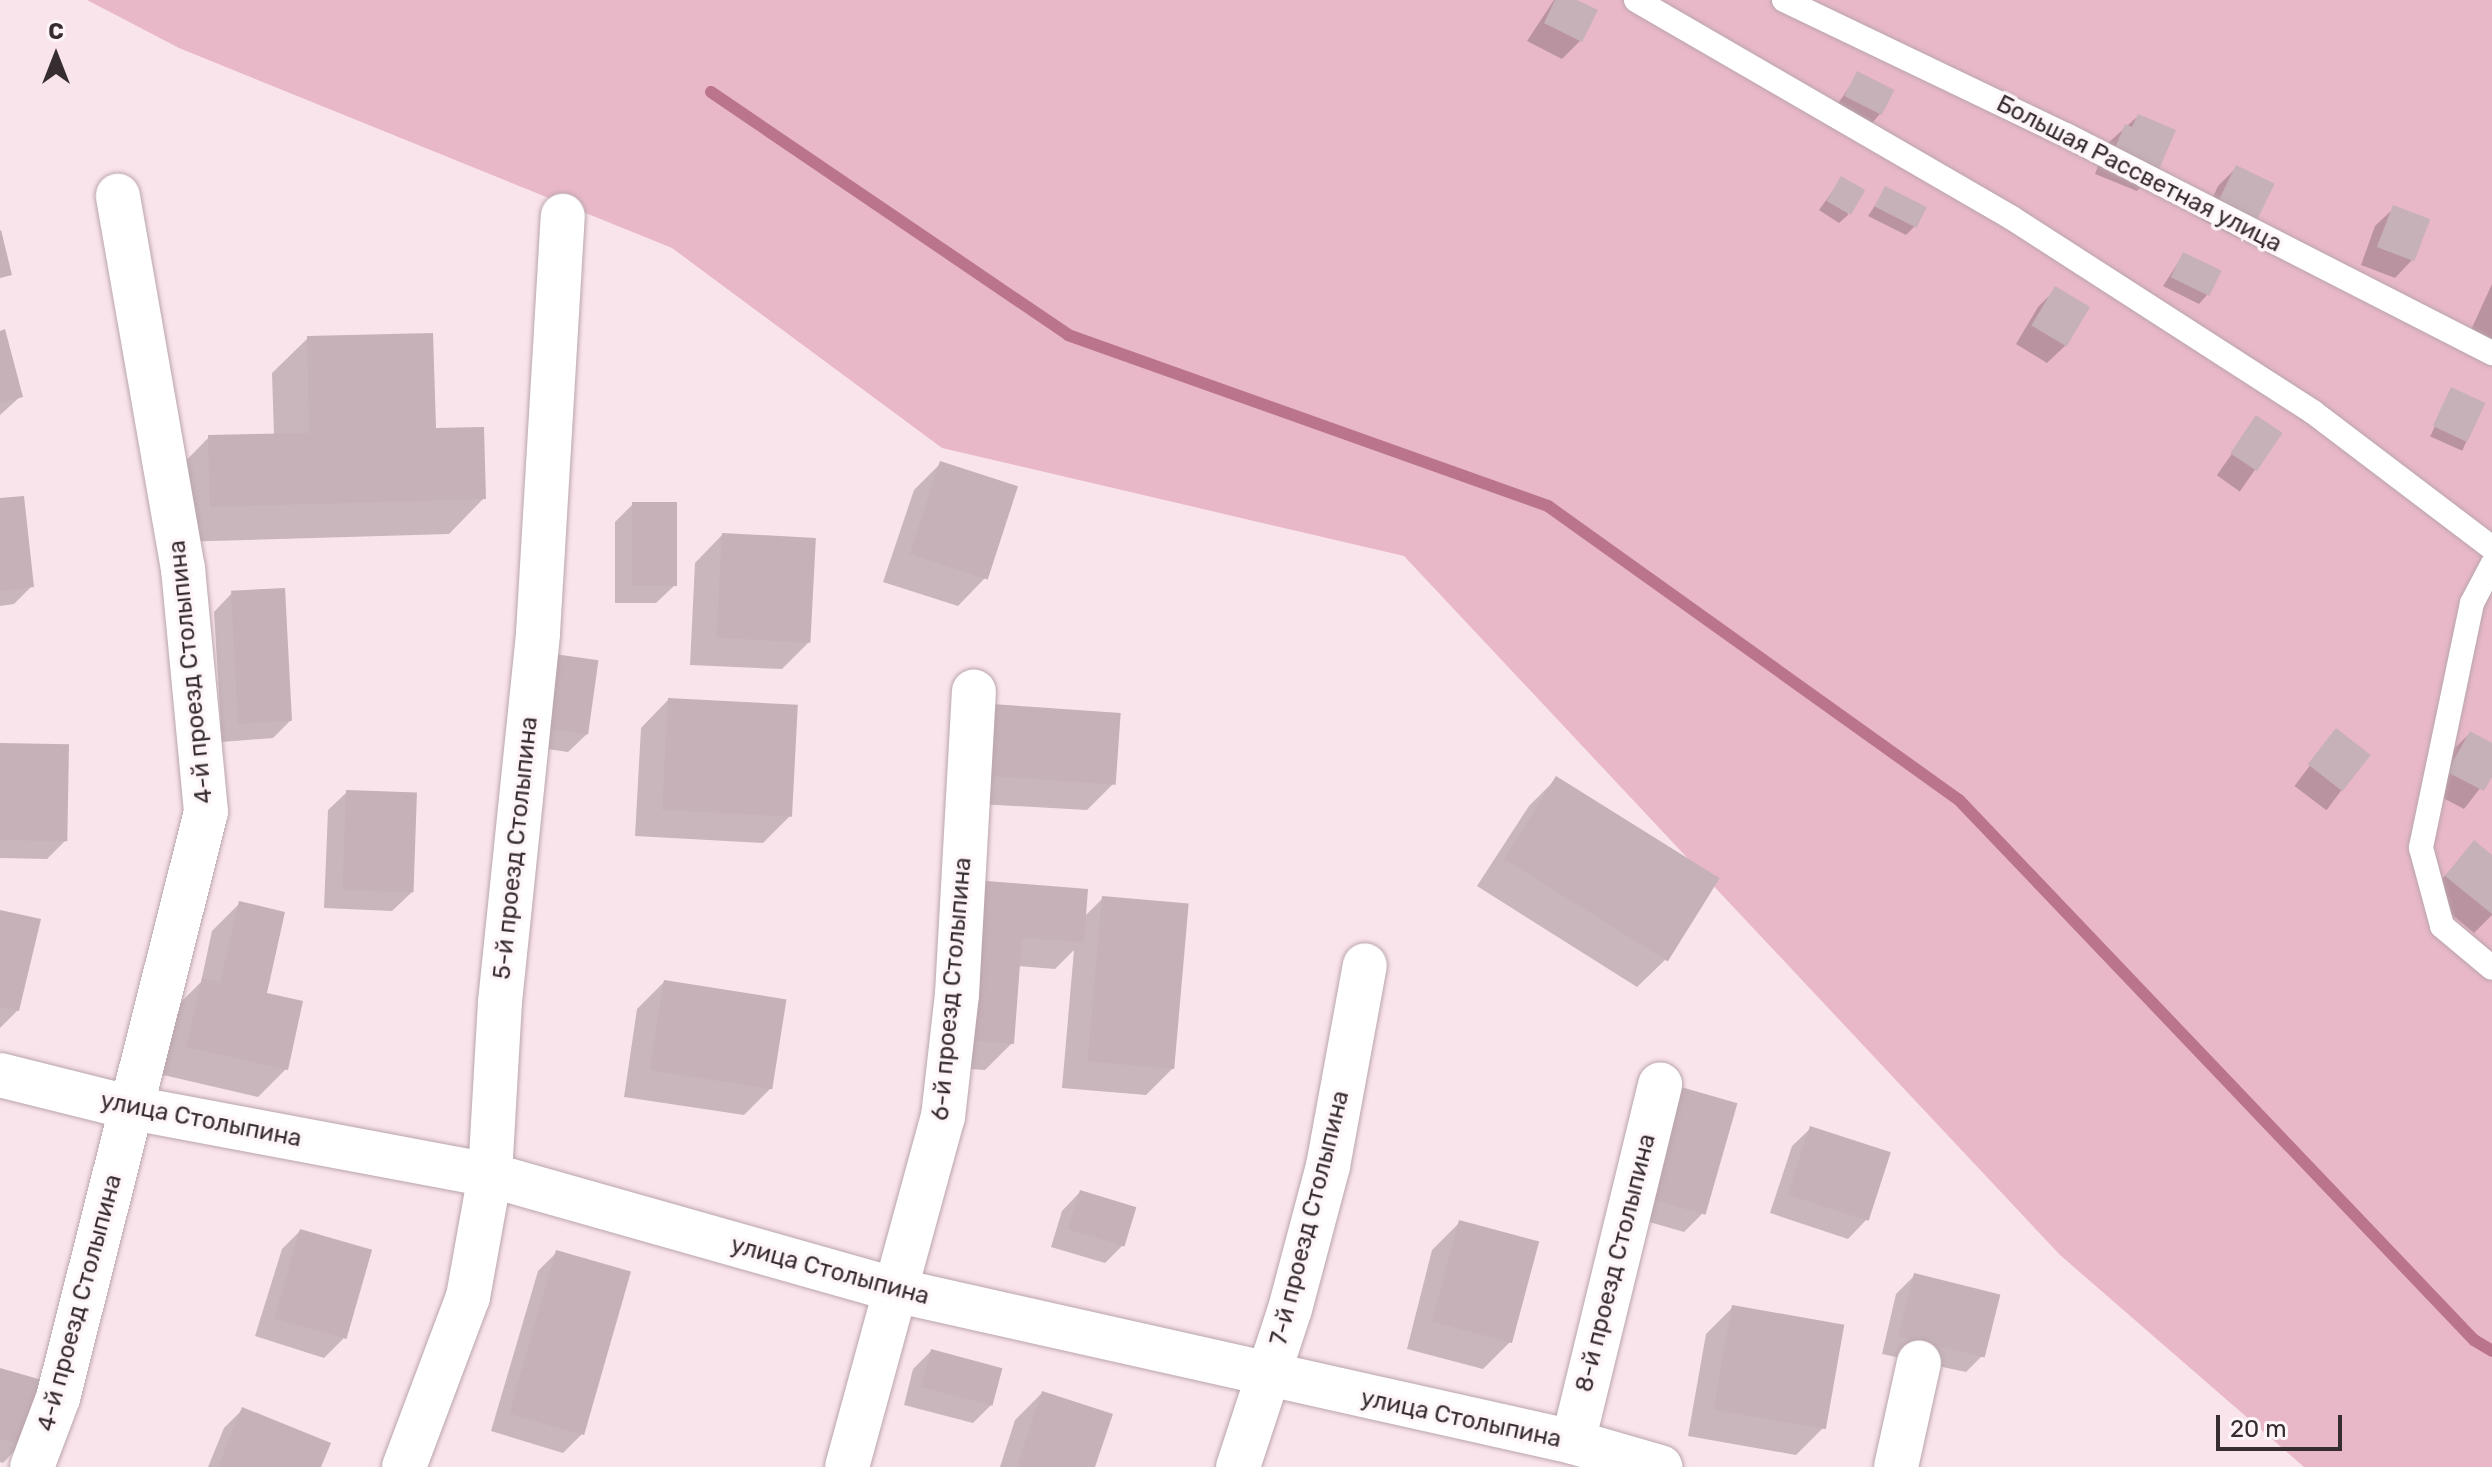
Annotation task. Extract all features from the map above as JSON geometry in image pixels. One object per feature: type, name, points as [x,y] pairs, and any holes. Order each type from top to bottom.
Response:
[{"type":"street","name":"4-й проезд Столыпина","points":[[32,1467],[58,1398],[206,812],[183,569],[118,196]]},
{"type":"street","name":"5-й проезд Столыпина","points":[[404,1467],[468,1297],[490,1175],[500,1002],[538,633],[563,216]]},
{"type":"street","name":"6-й проезд Столыпина","points":[[847,1467],[899,1291],[943,1117],[957,994],[974,691]]},
{"type":"street","name":"7-й проезд Столыпина","points":[[1238,1467],[1270,1378],[1328,1166],[1365,965]]},
{"type":"street","name":"улица Столыпина","points":[[0,1075],[132,1108],[490,1175],[899,1291],[1270,1378],[1573,1442],[1660,1467]]},
{"type":"street","name":"8-й проезд Столыпина","points":[[1573,1442],[1660,1084]]},
{"type":"street","points":[[1896,1467],[1919,1362]]},
{"type":"lane","points":[[1636,0],[2025,226],[2313,412],[2492,548]]},
{"type":"lane","name":"Большая Рассветная улица","points":[[1784,0],[2066,135],[2492,353]]},
{"type":"lane","points":[[2492,565],[2472,603],[2421,848],[2442,926],[2492,968]]},
{"type":"shaded area","points":[[87,0],[2492,0],[2492,1467],[2304,1467],[2060,1255],[1404,556],[942,448],[672,248],[179,48]]},
{"type":"building","points":[[1555,0],[1577,0],[1598,10],[1582,42],[1544,23]]},
{"type":"building","points":[[1857,71],[1894,90],[1882,115],[1844,96]]},
{"type":"building","points":[[2138,114],[2176,130],[2157,174],[2112,155],[2125,124],[2132,127]]},
{"type":"building","points":[[2236,165],[2275,184],[2257,221],[2218,202]]},
{"type":"building","points":[[1841,176],[1865,190],[1851,215],[1826,201]]},
{"type":"building","points":[[1885,186],[1927,207],[1916,228],[1875,206]]},
{"type":"building","points":[[2393,205],[2430,219],[2414,261],[2377,247]]},
{"type":"building","points":[[0,231],[12,275],[0,278]]},
{"type":"building","points":[[2183,252],[2222,271],[2209,296],[2171,277]]},
{"type":"building","points":[[2055,286],[2090,307],[2066,347],[2031,325]]},
{"type":"building","points":[[5,329],[23,397],[0,403],[0,331]]},
{"type":"building","points":[[433,333],[436,428],[484,427],[486,499],[210,507],[208,435],[309,433],[307,336]]},
{"type":"building","points":[[2451,387],[2485,403],[2467,442],[2433,426]]},
{"type":"building","points":[[2256,415],[2283,433],[2257,471],[2230,453]]},
{"type":"building","points":[[940,461],[1018,486],[988,580],[910,554]]},
{"type":"building","points":[[24,496],[34,587],[0,591],[0,498]]},
{"type":"building","points":[[632,502],[677,502],[677,586],[632,586]]},
{"type":"building","points":[[722,533],[816,538],[810,643],[717,638]]},
{"type":"building","points":[[285,588],[292,721],[238,724],[231,591]]},
{"type":"building","points":[[547,653],[598,660],[588,735],[537,727]]},
{"type":"building","points":[[668,698],[798,705],[792,817],[662,810]]},
{"type":"building","points":[[992,704],[1121,713],[1116,785],[987,776]]},
{"type":"building","points":[[2336,728],[2371,755],[2342,791],[2308,764]]},
{"type":"building","points":[[2470,731],[2492,743],[2492,777],[2484,791],[2447,772]]},
{"type":"building","points":[[0,743],[69,744],[67,841],[0,840]]},
{"type":"building","points":[[1556,776],[1720,878],[1668,961],[1504,859]]},
{"type":"building","points":[[346,790],[417,792],[413,892],[343,890]]},
{"type":"building","points":[[2474,840],[2492,855],[2492,914],[2445,876]]},
{"type":"building","points":[[974,880],[1088,889],[1084,942],[1022,938],[1014,1044],[963,1040]]},
{"type":"building","points":[[1102,896],[1189,904],[1174,1069],[1088,1061]]},
{"type":"building","points":[[239,901],[285,912],[267,993],[303,1001],[288,1070],[186,1047],[202,978],[220,982]]},
{"type":"building","points":[[0,910],[41,919],[19,1011],[0,1007]]},
{"type":"building","points":[[664,980],[786,999],[772,1089],[650,1070]]},
{"type":"building","points":[[1674,1085],[1737,1103],[1705,1215],[1642,1197]]},
{"type":"building","points":[[1810,1126],[1891,1152],[1869,1221],[1788,1194]]},
{"type":"building","points":[[1080,1190],[1136,1207],[1124,1246],[1068,1229]]},
{"type":"building","points":[[1459,1220],[1539,1241],[1512,1343],[1432,1321]]},
{"type":"building","points":[[300,1229],[372,1250],[346,1339],[274,1318]]},
{"type":"building","points":[[556,1250],[631,1271],[584,1435],[509,1413]]},
{"type":"building","points":[[1914,1273],[2000,1295],[1985,1358],[1898,1336]]},
{"type":"building","points":[[1732,1305],[1844,1325],[1826,1429],[1714,1409]]},
{"type":"building","points":[[931,1349],[1002,1368],[992,1406],[921,1387]]},
{"type":"building","points":[[0,1368],[42,1380],[23,1445],[0,1439]]},
{"type":"building","points":[[1042,1391],[1113,1414],[1095,1467],[1017,1467]]},
{"type":"building","points":[[242,1407],[331,1443],[321,1467],[218,1467]]},
{"type":"waterway","points":[[711,92],[1068,335],[1548,506],[1959,800],[2474,1340],[2492,1351]]}]
